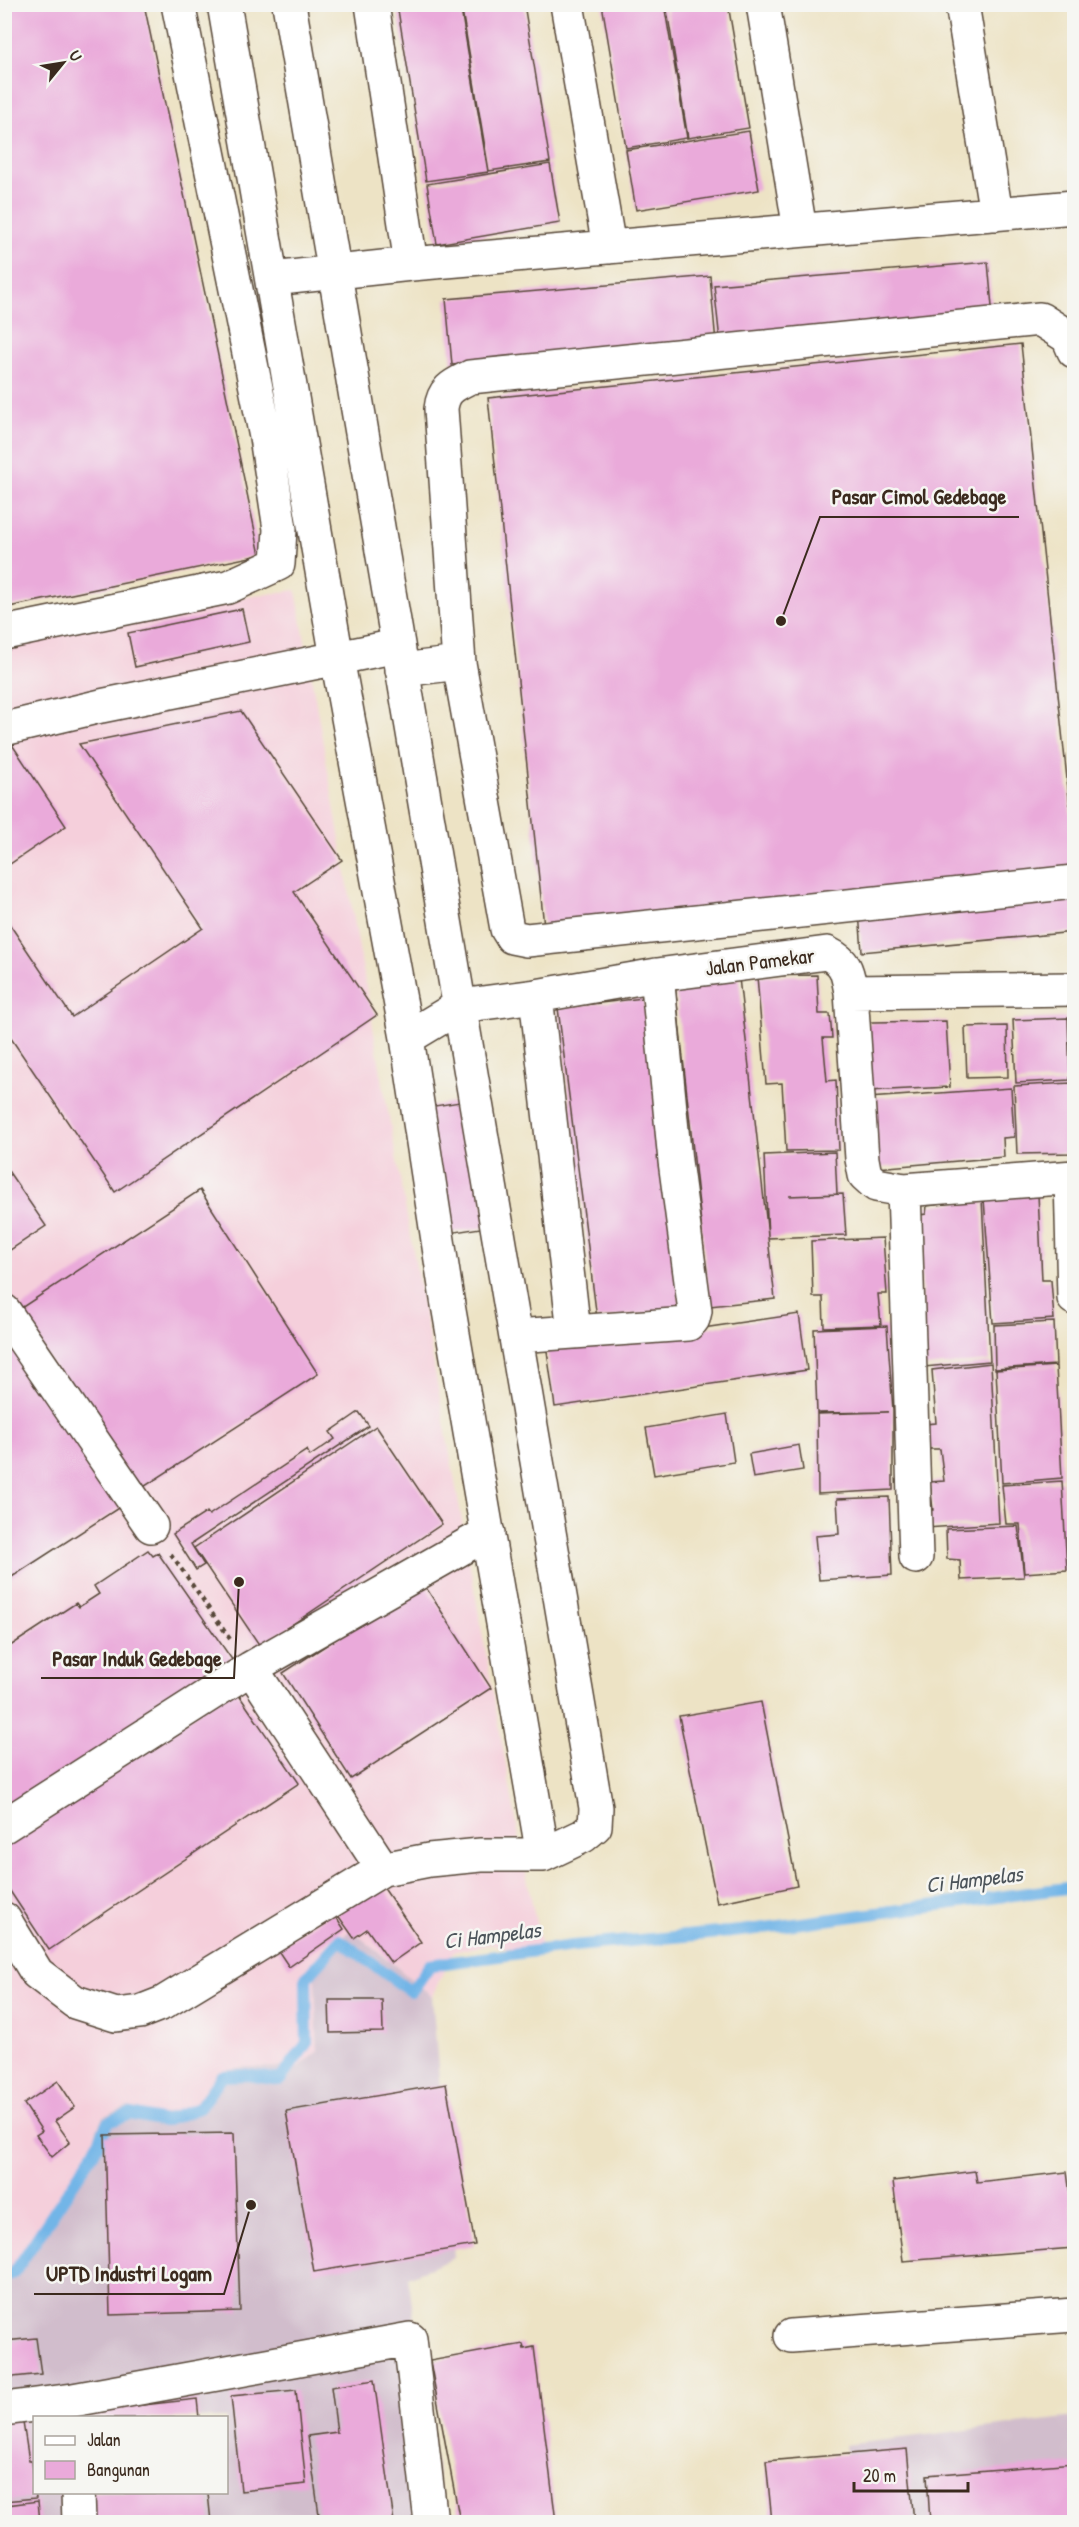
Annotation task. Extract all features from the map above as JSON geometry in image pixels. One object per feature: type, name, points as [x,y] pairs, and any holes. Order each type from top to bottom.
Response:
[{"type":"street","points":[[4,633],[228,587],[278,564],[280,529],[266,437],[178,4]]},
{"type":"street","points":[[224,4],[337,658],[407,1038],[447,1299],[543,1855]]},
{"type":"street","points":[[5,1921],[38,1973],[75,2002],[116,2015],[140,2012],[163,2003],[383,1869],[429,1860],[481,1855],[543,1855],[583,1836],[595,1826],[596,1808],[290,4]]},
{"type":"street","points":[[372,4],[411,264]]},
{"type":"street","points":[[567,4],[609,247]]},
{"type":"street","points":[[763,4],[800,230]]},
{"type":"street","points":[[962,4],[996,214]]},
{"type":"street","points":[[272,279],[411,264],[1074,207]]},
{"type":"street","points":[[1074,351],[1068,336],[1040,319],[470,377],[451,386],[442,396],[441,409],[459,663],[507,929],[512,937],[527,940],[1074,882]]},
{"type":"street","points":[[4,729],[101,706],[337,658],[400,658],[459,663]]},
{"type":"street","name":"Jalan Pamekar","points":[[460,1006],[536,996],[657,975],[827,953],[840,960],[846,969],[851,992],[865,1175],[876,1185],[904,1190],[1073,1177]]},
{"type":"street","points":[[516,1336],[688,1324],[693,1319],[695,1311],[675,1161],[657,975]]},
{"type":"street","points":[[851,992],[1074,989]]},
{"type":"street","points":[[536,996],[574,1332]]},
{"type":"street","points":[[407,1038],[460,1006]]},
{"type":"street","points":[[1073,1177],[1074,1298]]},
{"type":"street","points":[[904,1190],[916,1557]]},
{"type":"street","points":[[4,1311],[152,1526]]},
{"type":"street","points":[[4,1826],[251,1668],[488,1533]]},
{"type":"street","points":[[251,1668],[383,1869]]},
{"type":"street","points":[[791,2336],[1074,2315]]},
{"type":"street","points":[[4,2409],[74,2409],[411,2339],[431,2523]]},
{"type":"street","points":[[78,2494],[80,2523]]},
{"type":"path","points":[[152,1526],[251,1668]]},
{"type":"shaded area","points":[[296,590],[523,1859],[543,1956],[492,1944],[453,1952],[432,1996],[351,1930],[314,1963],[318,2051],[298,2068],[246,2067],[218,2071],[193,2106],[160,2115],[129,2107],[103,2116],[88,2152],[10,2270],[5,2271],[5,635],[73,622]]},
{"type":"shaded area","points":[[351,1930],[432,1996],[454,2258],[408,2277],[444,2522],[5,2522],[5,2271],[10,2269],[88,2152],[103,2116],[129,2107],[160,2115],[193,2106],[218,2071],[246,2067],[298,2068],[318,2051],[314,1963]]},
{"type":"shaded area","points":[[1074,2417],[1074,2522],[856,2522],[845,2445]]},
{"type":"building","points":[[4,4],[144,4],[260,555],[4,608]]},
{"type":"building","points":[[397,4],[460,4],[488,172],[426,181]]},
{"type":"building","points":[[461,4],[524,4],[550,162],[489,171]]},
{"type":"building","points":[[602,4],[664,4],[687,138],[626,148]]},
{"type":"building","points":[[666,4],[728,4],[749,128],[688,138]]},
{"type":"building","points":[[749,131],[759,190],[636,210],[626,150]]},
{"type":"building","points":[[550,164],[560,223],[437,244],[427,184]]},
{"type":"building","points":[[988,262],[993,318],[720,341],[714,285]]},
{"type":"building","points":[[710,276],[716,343],[452,365],[446,299]]},
{"type":"building","points":[[1021,344],[1074,845],[1074,872],[544,926],[488,398]]},
{"type":"building","points":[[242,609],[249,642],[135,667],[128,633]]},
{"type":"building","points":[[241,711],[342,860],[294,892],[377,1015],[115,1192],[4,1028],[4,916],[72,1017],[203,928],[79,744]]},
{"type":"building","points":[[9,740],[66,826],[4,868],[4,743]]},
{"type":"building","points":[[1074,892],[1074,932],[862,952],[859,912]]},
{"type":"building","points":[[817,975],[819,1014],[830,1014],[832,1038],[823,1038],[827,1081],[836,1080],[839,1150],[786,1151],[782,1083],[766,1084],[757,976]]},
{"type":"building","points":[[739,978],[768,1236],[764,1155],[835,1152],[837,1194],[789,1196],[843,1194],[846,1235],[768,1238],[775,1299],[710,1306],[675,985]]},
{"type":"building","points":[[643,998],[681,1309],[597,1319],[558,1008]]},
{"type":"building","points":[[1068,1018],[1070,1080],[1016,1083],[1013,1020]]},
{"type":"building","points":[[946,1021],[950,1087],[868,1091],[863,1027],[872,1022]]},
{"type":"building","points":[[1070,1023],[1074,1023],[1074,1081],[1072,1081]]},
{"type":"building","points":[[1007,1026],[1008,1077],[967,1078],[965,1027]]},
{"type":"building","points":[[1071,1083],[1074,1153],[1017,1154],[1014,1086]]},
{"type":"building","points":[[1011,1088],[1014,1137],[1003,1138],[1004,1157],[877,1168],[868,1098]]},
{"type":"building","points":[[466,1101],[487,1227],[449,1233],[428,1107]]},
{"type":"building","points":[[4,1165],[46,1226],[4,1254]]},
{"type":"building","points":[[200,1190],[318,1374],[136,1492],[18,1310]]},
{"type":"building","points":[[1038,1194],[1042,1280],[1051,1280],[1054,1319],[993,1323],[984,1199]]},
{"type":"building","points":[[982,1199],[990,1361],[924,1367],[920,1215],[926,1214],[927,1206]]},
{"type":"building","points":[[883,1238],[887,1294],[878,1294],[881,1325],[824,1327],[823,1297],[813,1297],[811,1241]]},
{"type":"building","points":[[799,1314],[807,1370],[555,1407],[547,1351]]},
{"type":"building","points":[[1054,1322],[1056,1365],[995,1369],[994,1325]]},
{"type":"building","points":[[4,1323],[123,1505],[4,1582]]},
{"type":"building","points":[[887,1326],[893,1411],[893,1490],[818,1494],[817,1414],[888,1412],[817,1413],[814,1329]]},
{"type":"building","points":[[991,1363],[999,1523],[926,1528],[925,1510],[933,1510],[930,1482],[944,1481],[940,1449],[926,1449],[924,1424],[936,1423],[932,1370]]},
{"type":"building","points":[[1056,1366],[1062,1478],[1002,1483],[996,1370]]},
{"type":"building","points":[[359,1412],[369,1426],[191,1544],[204,1565],[196,1570],[173,1534],[207,1512],[209,1515],[307,1450],[310,1456],[335,1439],[330,1432]]},
{"type":"building","points":[[727,1414],[734,1462],[654,1475],[646,1428]]},
{"type":"building","points":[[376,1426],[442,1524],[260,1646],[194,1548]]},
{"type":"building","points":[[799,1445],[803,1470],[753,1478],[749,1454]]},
{"type":"building","points":[[1062,1481],[1067,1570],[1024,1573],[1020,1524],[1006,1524],[1002,1485]]},
{"type":"building","points":[[889,1497],[892,1575],[819,1580],[815,1536],[839,1534],[837,1499]]},
{"type":"building","points":[[1018,1526],[1024,1577],[961,1580],[960,1560],[947,1559],[946,1529]]},
{"type":"building","points":[[148,1550],[153,1556],[158,1553],[233,1661],[4,1819],[4,1650],[76,1603],[79,1607],[99,1594],[94,1586]]},
{"type":"building","points":[[423,1583],[491,1688],[351,1779],[283,1673]]},
{"type":"building","points":[[234,1688],[299,1783],[49,1950],[4,1882],[4,1844]]},
{"type":"building","points":[[761,1702],[797,1886],[717,1903],[679,1716]]},
{"type":"building","points":[[381,1884],[421,1942],[391,1963],[367,1929],[354,1938],[337,1914]]},
{"type":"building","points":[[333,1912],[344,1929],[289,1967],[277,1949]]},
{"type":"building","points":[[329,2000],[382,2000],[383,2032],[330,2033]]},
{"type":"building","points":[[58,2081],[75,2107],[55,2121],[70,2142],[52,2157],[36,2135],[42,2131],[24,2104]]},
{"type":"building","points":[[446,2084],[475,2245],[314,2272],[286,2111]]},
{"type":"building","points":[[234,2133],[240,2311],[110,2315],[105,2135]]},
{"type":"building","points":[[975,2171],[977,2182],[1067,2172],[1074,2224],[1074,2248],[903,2261],[893,2181]]},
{"type":"building","points":[[36,2338],[41,2374],[4,2378],[4,2341]]},
{"type":"building","points":[[523,2344],[524,2349],[534,2347],[556,2522],[460,2522],[430,2361]]},
{"type":"building","points":[[374,2380],[394,2522],[320,2522],[308,2436],[337,2432],[331,2387]]},
{"type":"building","points":[[296,2390],[306,2484],[241,2491],[231,2396]]},
{"type":"building","points":[[197,2399],[199,2416],[82,2416],[81,2412]]},
{"type":"building","points":[[22,2416],[29,2461],[32,2461],[33,2494],[36,2494],[36,2498],[4,2501],[4,2418]]},
{"type":"building","points":[[907,2449],[914,2522],[772,2522],[766,2461]]},
{"type":"building","points":[[1074,2463],[1074,2522],[930,2522],[927,2475]]},
{"type":"building","points":[[91,2494],[208,2494],[211,2522],[94,2522]]},
{"type":"building","points":[[38,2501],[40,2522],[10,2522],[7,2505]]},
{"type":"waterway","name":"Ci Hampelas","points":[[4,2276],[14,2273],[94,2152],[108,2122],[130,2114],[164,2121],[199,2108],[222,2076],[248,2075],[280,2080],[307,2043],[306,1978],[340,1940],[411,1992],[430,1965],[573,1946],[741,1931],[1074,1887]]},
{"type":"place","name":"Pasar Cimol Gedebage","points":[[781,621]]},
{"type":"place","name":"Pasar Induk Gedebage","points":[[239,1582]]},
{"type":"place","name":"UPTD Industri Logam","points":[[251,2205]]}]
